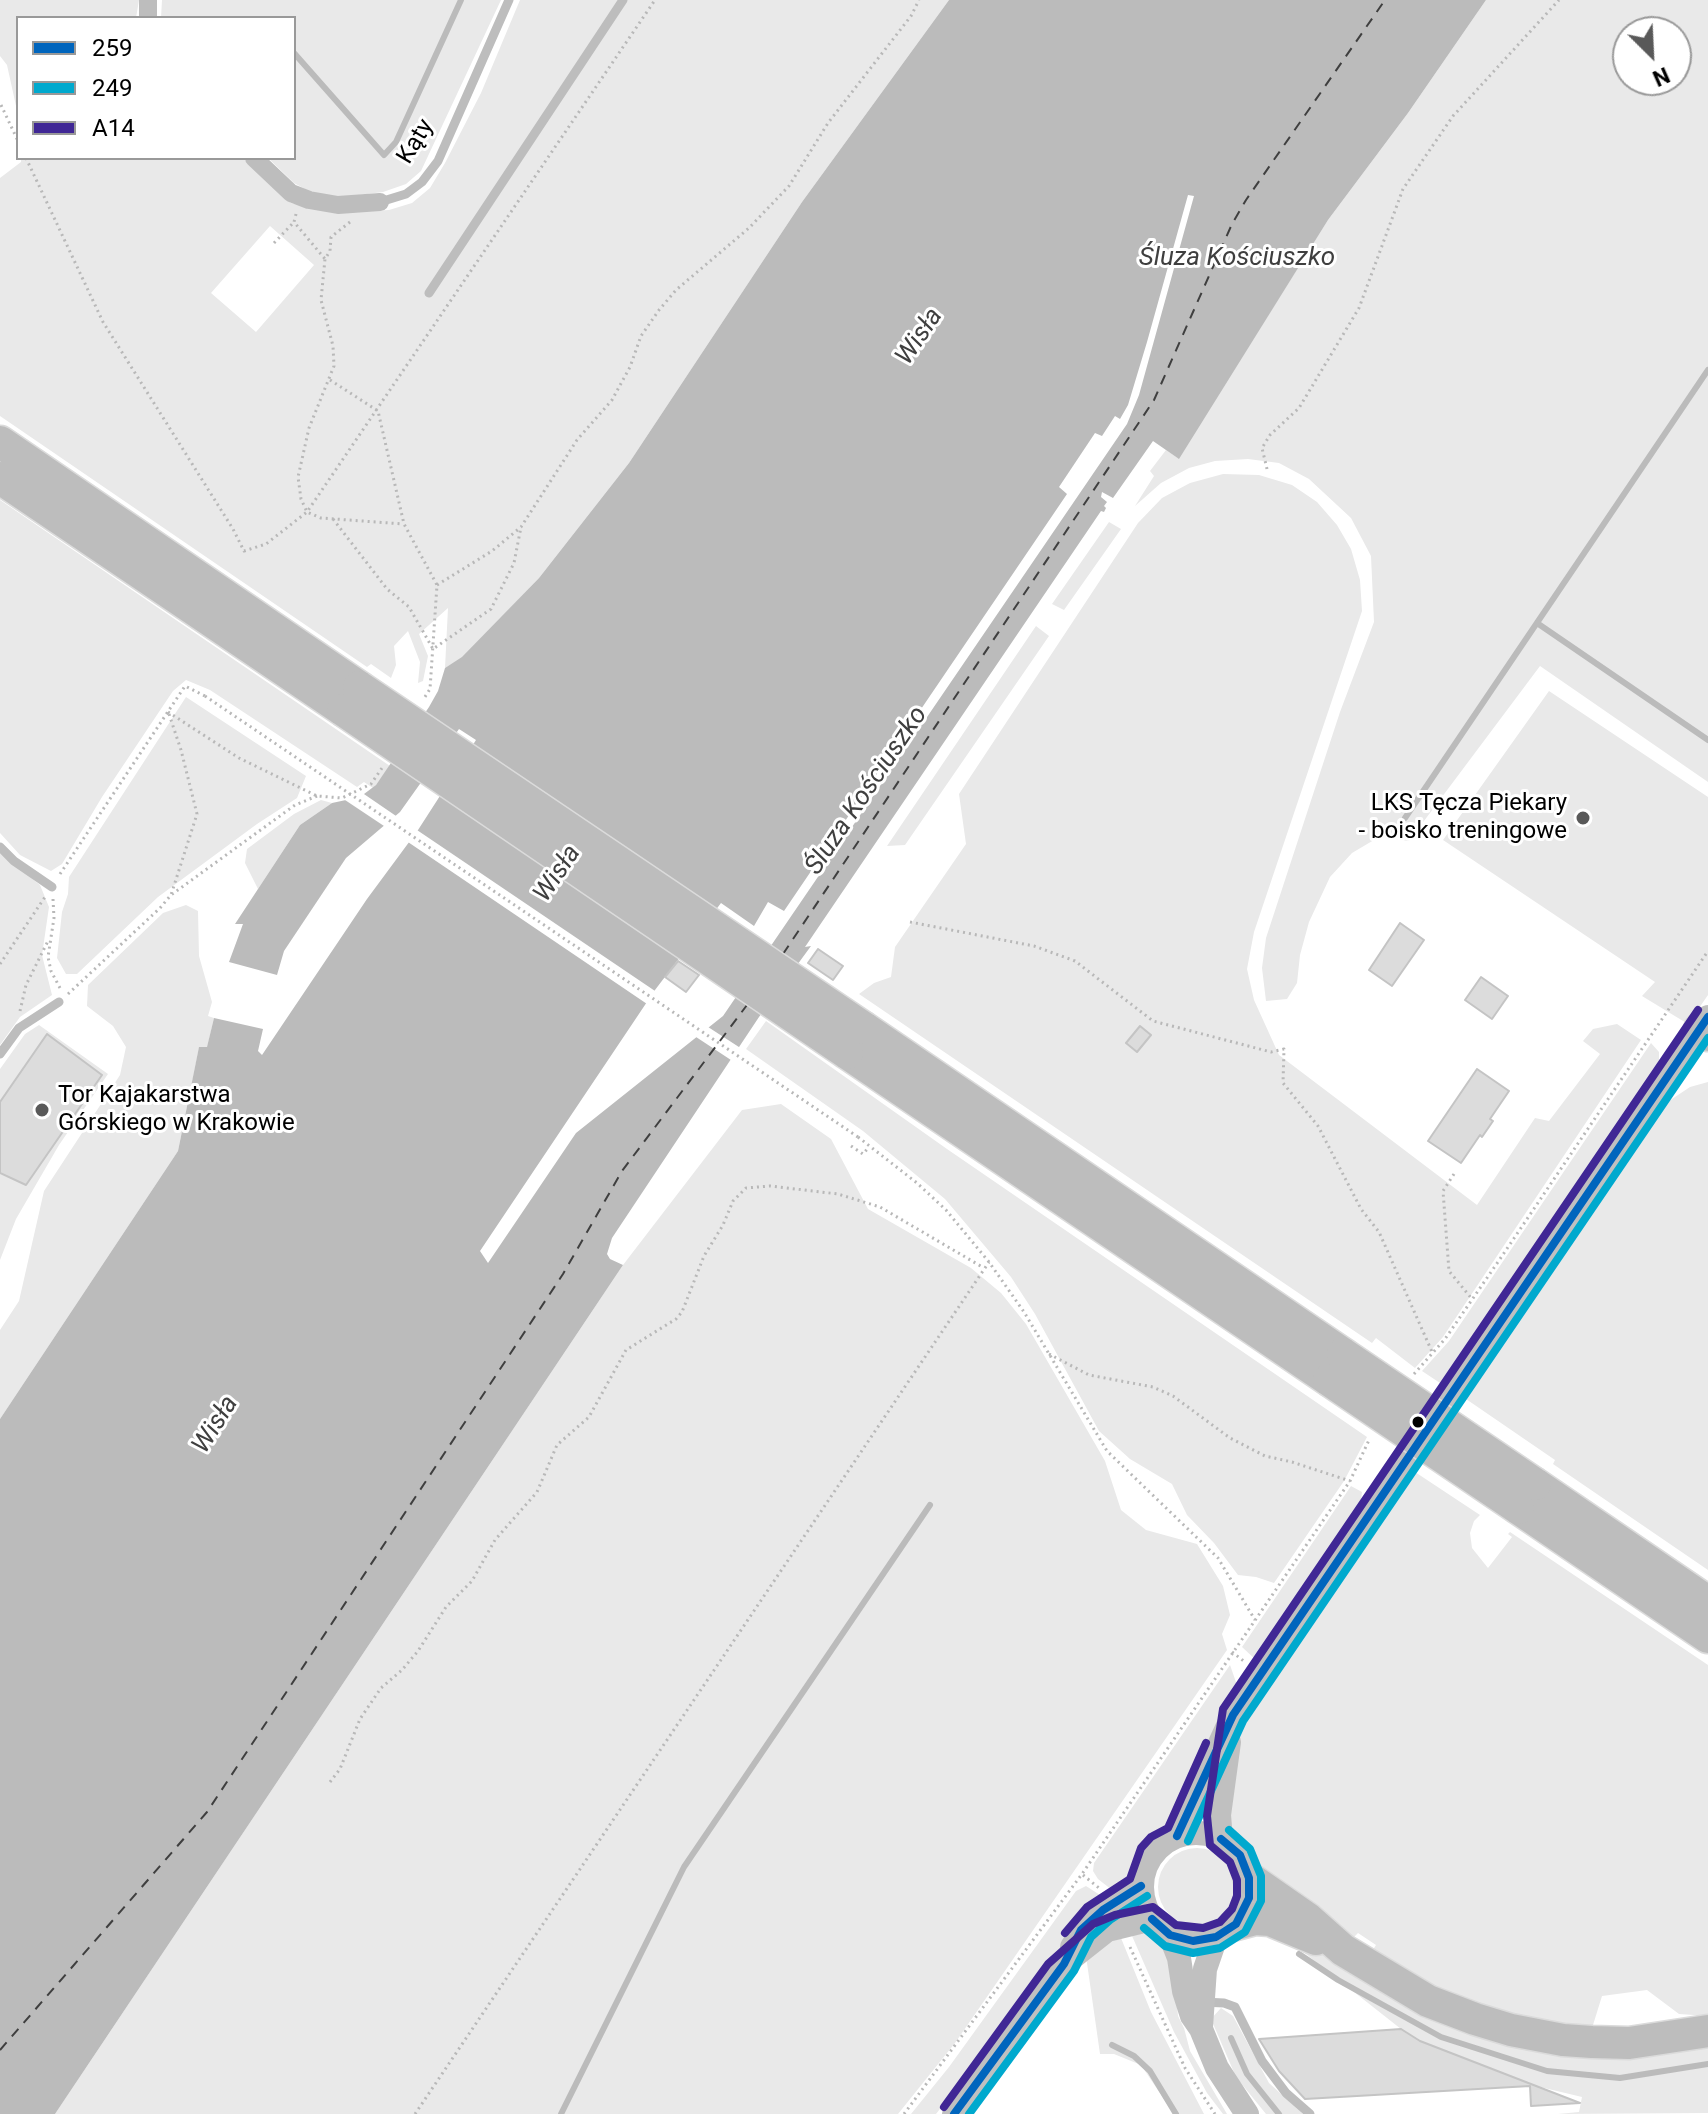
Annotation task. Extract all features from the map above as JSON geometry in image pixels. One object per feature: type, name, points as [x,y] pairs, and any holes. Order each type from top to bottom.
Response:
[{"type":"highway","points":[[0,442],[351,698],[1526,1496],[1708,1637]]},
{"type":"highway","points":[[0,478],[351,698]]},
{"type":"highway","points":[[1526,1496],[1708,1602]]},
{"type":"highway","points":[[1249,1878],[1308,1919],[1343,1950]]},
{"type":"highway","points":[[1226,1930],[1255,1919],[1270,1920],[1343,1950],[1428,2001],[1511,2030],[1563,2040],[1629,2043],[1708,2031]]},
{"type":"main road","points":[[1177,1836],[1233,1715],[1705,1027]]},
{"type":"main road","points":[[1221,1839],[1219,1815],[1233,1715]]},
{"type":"main road","points":[[1201,2029],[1205,1969],[1226,1930],[1249,1898],[1249,1878],[1240,1855],[1221,1839],[1191,1833],[1177,1836],[1151,1855],[1141,1886],[1142,1897],[1152,1919],[1170,1935],[1179,1958],[1187,2004],[1217,2068],[1247,2114]]},
{"type":"main road","points":[[954,2114],[1064,1964],[1075,1939],[1088,1923],[1141,1886]]},
{"type":"main road","points":[[1064,1964],[1107,1930],[1152,1919]]},
{"type":"main road","points":[[1170,1935],[1193,1941],[1226,1930]]},
{"type":"street","name":"Kąty","points":[[256,160],[291,193],[338,205],[380,202]]},
{"type":"lane","name":"Kąty","points":[[380,202],[406,194],[422,182],[438,161],[509,0]]},
{"type":"lane","points":[[429,293],[623,0]]},
{"type":"lane","points":[[0,847],[14,861],[52,887]]},
{"type":"lane","points":[[0,1054],[19,1028],[59,1002]]},
{"type":"lane","points":[[1202,2002],[1235,2007],[1262,2061],[1286,2093],[1310,2114]]},
{"type":"path","points":[[27,160],[103,322],[244,551],[266,544],[307,512],[655,0]]},
{"type":"path","points":[[437,585],[492,551],[521,527],[577,440],[612,400],[630,367],[641,336],[659,310],[676,290],[749,228],[789,186],[828,123],[911,16],[919,0]]},
{"type":"path","points":[[1267,469],[1262,448],[1270,435],[1299,408],[1359,308],[1403,189],[1453,116],[1559,0]]},
{"type":"path","points":[[1,105],[16,137]]},
{"type":"path","points":[[274,243],[294,222],[300,196]]},
{"type":"path","points":[[380,202],[331,237],[330,251],[325,259],[321,300],[333,346],[334,366],[309,428],[298,477],[301,499],[307,512],[321,518],[404,524]]},
{"type":"path","points":[[294,222],[325,259]]},
{"type":"path","points":[[330,380],[378,411],[404,524],[437,585],[430,689]]},
{"type":"path","points":[[333,519],[387,589],[409,607],[433,649]]},
{"type":"path","points":[[433,649],[491,609],[514,563],[521,527]]},
{"type":"path","points":[[0,964],[185,686],[205,696],[858,1137],[917,1183],[946,1210],[989,1262],[1024,1312],[1098,1438],[1117,1463],[1218,1558],[1255,1620]]},
{"type":"path","points":[[168,712],[239,758],[317,796],[342,798],[371,784]]},
{"type":"path","points":[[168,712],[197,814],[171,895]]},
{"type":"path","points":[[52,887],[54,918],[48,957],[51,971],[65,997],[171,895],[295,805],[317,796]]},
{"type":"path","points":[[910,922],[1034,946],[1075,961],[1153,1021],[1271,1052],[1284,1049],[1283,1083],[1318,1126],[1361,1209],[1379,1232],[1433,1354]]},
{"type":"path","points":[[19,1028],[26,985],[50,938]]},
{"type":"path","points":[[1412,1376],[1433,1354],[1472,1299],[1708,951]]},
{"type":"path","points":[[851,1146],[863,1154],[869,1147]]},
{"type":"path","points":[[1454,1174],[1443,1191],[1449,1271],[1472,1299]]},
{"type":"path","points":[[330,1782],[340,1769],[360,1719],[381,1688],[418,1651],[446,1607],[472,1581],[495,1540],[537,1492],[557,1445],[589,1417],[626,1350],[676,1319],[682,1312],[704,1256],[733,1201],[746,1188],[770,1186],[838,1194],[880,1207],[984,1268]]},
{"type":"path","points":[[415,2114],[989,1262]]},
{"type":"path","points":[[1049,1354],[1089,1375],[1153,1387],[1173,1396],[1230,1438],[1265,1456],[1350,1481]]},
{"type":"path","points":[[904,2114],[1082,1874],[1350,1481],[1371,1436]]},
{"type":"path","points":[[1082,1874],[1104,1892]]},
{"type":"path","points":[[1126,1936],[1185,2068],[1215,2114]]},
{"type":"shaded area","points":[[0,0],[139,0],[136,16],[16,16],[16,106],[7,65],[0,56]]},
{"type":"shaded area","points":[[162,0],[501,0],[421,171],[406,184],[383,192],[335,198],[316,195],[294,183],[270,160],[296,160],[296,16],[161,16]]},
{"type":"shaded area","points":[[520,0],[949,0],[802,202],[629,463],[539,578],[462,658],[445,668],[448,608],[419,634],[428,656],[423,681],[418,683],[420,662],[408,631],[394,646],[396,665],[391,678],[371,664],[367,667],[0,416],[0,178],[21,160],[245,160],[291,203],[334,213],[389,210],[412,203],[430,188],[481,93]],"holes":[[[270,226],[314,265],[256,332],[211,293]]]},
{"type":"shaded area","points":[[1486,0],[1708,0],[1708,782],[1540,666],[1409,841],[1379,837],[1352,853],[1330,877],[1309,922],[1300,955],[1297,983],[1287,999],[1266,1001],[1262,968],[1266,938],[1340,712],[1374,622],[1371,556],[1351,518],[1309,479],[1279,463],[1248,459],[1215,461],[1189,468],[1161,483],[1135,506],[1154,476],[1150,471],[1166,450],[1178,458],[1328,220],[1408,113]]},
{"type":"shaded area","points":[[1223,474],[1259,475],[1292,485],[1317,502],[1337,525],[1351,549],[1360,580],[1362,611],[1254,932],[1247,969],[1254,1000],[1279,1055],[1477,1205],[1535,1118],[1549,1121],[1600,1054],[1583,1041],[1593,1029],[1617,1024],[1641,1040],[1443,1337],[1415,1368],[1376,1338],[1372,1343],[859,994],[874,983],[891,977],[895,947],[966,844],[959,794],[1138,523],[1162,498],[1190,483]]},
{"type":"shaded area","points":[[0,500],[390,766],[373,788],[364,782],[357,787],[210,690],[186,680],[173,691],[102,797],[62,864],[51,871],[20,855],[0,833]]},
{"type":"shaded area","points":[[1109,522],[1121,529],[1064,610],[1052,604]]},
{"type":"shaded area","points":[[1036,626],[1049,636],[905,845],[887,846]]},
{"type":"shaded area","name":"LKS Tęcza Piekary - boisko treningowe","points":[[1549,691],[1708,797],[1708,995],[1688,1024],[1642,996],[1655,982],[1443,840]]},
{"type":"shaded area","points":[[186,697],[306,776],[297,798],[158,897],[77,974],[66,974],[57,958],[69,877]]},
{"type":"shaded area","points":[[321,800],[332,803],[300,825],[258,889],[245,863],[247,849],[294,814]]},
{"type":"shaded area","points":[[0,846],[14,864],[40,885],[49,907],[42,955],[52,995],[20,1017],[0,1045]]},
{"type":"shaded area","points":[[186,905],[198,911],[199,956],[212,1002],[208,1016],[214,1018],[207,1048],[199,1048],[178,1151],[0,1419],[0,1330],[19,1301],[44,1191],[120,1075],[126,1047],[113,1026],[87,1006],[88,985],[163,913]]},
{"type":"shaded area","points":[[766,1021],[1367,1437],[1344,1481],[1274,1583],[1238,1575],[1214,1543],[1187,1515],[1172,1484],[1130,1459],[1099,1431],[1035,1314],[1011,1277],[945,1199],[863,1131],[746,1049]]},
{"type":"shaded area","name":"Tor Kajakarstwa Górskiego w Krakowie","points":[[39,1025],[108,1074],[59,1145],[16,1219],[0,1260],[0,1069],[25,1034]]},
{"type":"shaded area","points":[[1651,1043],[1659,1052],[1659,1068],[1443,1385],[1422,1371],[1449,1341]]},
{"type":"shaded area","points":[[1708,1082],[1708,1570],[1553,1464],[1555,1460],[1466,1399],[1666,1103],[1690,1087]]},
{"type":"shaded area","points":[[781,1104],[831,1139],[868,1209],[971,1268],[1001,1293],[1026,1324],[1105,1461],[1121,1510],[1146,1530],[1197,1544],[1223,1586],[1230,1615],[1222,1634],[1227,1650],[955,2043],[898,2114],[55,2114],[623,1265],[742,1110]]},
{"type":"shaded area","points":[[1415,1472],[1480,1515],[1470,1533],[1472,1548],[1488,1568],[1512,1537],[1508,1534],[1510,1532],[1708,1665],[1708,2016],[1679,2014],[1647,1990],[1602,1996],[1593,2025],[1559,2029],[1498,2018],[1369,1956],[1376,1945],[1358,1933],[1348,1943],[1262,1876],[1248,1848],[1231,1829],[1228,1793],[1237,1736],[1245,1715],[1269,1687]]},
{"type":"shaded area","points":[[1351,1486],[1362,1492],[1360,1508],[1257,1661],[1242,1647]]},
{"type":"shaded area","points":[[1230,1665],[1238,1688],[1176,1825],[1148,1846],[1127,1884],[1116,1892],[1112,1890],[1098,1879],[1093,1871],[1094,1863]]},
{"type":"shaded area","points":[[1197,1848],[1212,1851],[1225,1859],[1233,1872],[1236,1887],[1233,1902],[1225,1915],[1212,1923],[1197,1926],[1182,1923],[1169,1915],[1161,1902],[1158,1887],[1161,1872],[1169,1859],[1182,1851]]},
{"type":"shaded area","points":[[1086,1886],[1100,1895],[1096,1899],[1098,1902],[1083,1917],[936,2114],[911,2114],[949,2067],[1076,1891]]},
{"type":"shaded area","points":[[1129,1929],[1148,1930],[1163,1942],[1173,1961],[1178,2016],[1190,2051],[1227,2114],[1223,2114],[1207,2093],[1174,2032]]},
{"type":"shaded area","points":[[1283,1936],[1347,1965],[1424,2011],[1708,2044],[1708,2113],[1558,2114],[1579,2112],[1582,2097],[1536,2086],[1420,2041]]},
{"type":"shaded area","points":[[1121,1938],[1151,2012],[1204,2114],[1174,2114],[1141,2065],[1114,2054],[1100,2054],[1086,1956],[1098,1945]]},
{"type":"shaded area","points":[[1221,2008],[1233,2016],[1269,2083],[1303,2114],[1266,2114],[1236,2077],[1211,2019]]},
{"type":"water","points":[[949,0],[1486,0],[1408,113],[1328,220],[1179,459],[1153,441],[1113,498],[1102,492],[1101,497],[1107,502],[1104,512],[1101,511],[805,947],[811,946],[759,1017],[612,1238],[607,1254],[610,1259],[623,1265],[55,2114],[0,2114],[0,1419],[178,1151],[199,1047],[207,1047],[214,1018],[263,1029],[258,1051],[262,1055],[367,899],[418,830],[476,740],[459,729],[400,812],[346,858],[284,951],[277,975],[229,962],[243,924],[235,924],[300,825],[332,803],[360,797],[376,785],[429,707],[445,668],[462,657],[539,578],[629,463],[802,202]],"holes":[[[1188,195],[1194,196],[1139,395],[1127,424],[723,1016],[576,1133],[488,1263],[480,1251],[655,990],[721,903],[754,926],[768,902],[784,911],[1067,494],[1059,487],[1095,433],[1102,436],[1115,416],[1120,419],[1128,405]]]},
{"type":"pier","points":[[361,792],[399,818],[387,828],[342,798]]},
{"type":"pier","points":[[414,828],[658,993],[650,1006],[405,840]]},
{"type":"pier","points":[[705,1025],[742,1049],[734,1062],[693,1035]]},
{"type":"building","points":[[1400,923],[1424,940],[1392,986],[1369,970]]},
{"type":"building","points":[[818,949],[843,966],[833,980],[808,963]]},
{"type":"building","points":[[678,961],[699,975],[686,992],[665,977]]},
{"type":"building","points":[[1481,977],[1508,996],[1492,1019],[1465,1000]]},
{"type":"building","points":[[1140,1026],[1151,1035],[1137,1052],[1126,1043]]},
{"type":"building","name":"Tor Kajakarstwa Górskiego w Krakowie","points":[[47,1034],[102,1075],[26,1185],[0,1173],[0,1102]]},
{"type":"building","points":[[1477,1069],[1509,1091],[1490,1119],[1493,1121],[1461,1163],[1428,1141]]},
{"type":"building","points":[[1401,2029],[1420,2041],[1580,2103],[1531,2106],[1530,2086],[1305,2099],[1279,2071],[1259,2039]]},
{"type":"waterway","points":[[296,55],[384,155],[396,142],[461,0]]},
{"type":"waterway","points":[[1405,818],[1708,370]]},
{"type":"waterway","points":[[1537,623],[1708,740]]},
{"type":"waterway","points":[[561,2114],[684,1867],[930,1505]]},
{"type":"waterway","points":[[1299,1954],[1338,1980],[1441,2037],[1547,2071],[1620,2078],[1708,2064]]},
{"type":"waterway","points":[[1231,2038],[1247,2074],[1279,2114]]},
{"type":"waterway","points":[[1112,2045],[1134,2056],[1150,2071],[1176,2114]]},
{"type":"ferry route","points":[[783,954],[1154,400],[1232,224],[1385,0]]},
{"type":"ferry route","points":[[0,2050],[207,1812],[563,1274],[622,1171],[747,1005]]},
{"type":"transit line","name":"A14","points":[[944,2107],[1048,1964],[1093,1924],[1115,1915],[1153,1907],[1176,1925],[1203,1928],[1220,1922],[1232,1909],[1237,1896],[1237,1880],[1230,1862],[1210,1845],[1207,1816],[1223,1709],[1698,1010]]},
{"type":"transit line","name":"259","points":[[1177,1836],[1233,1715],[1708,1017]]},
{"type":"transit line","name":"249","points":[[1188,1841],[1243,1721],[1708,1038]]},
{"type":"transit line","name":"A14","points":[[1065,1933],[1087,1907],[1130,1879],[1141,1848],[1151,1837],[1168,1828],[1206,1743]]},
{"type":"transit line","name":"249","points":[[1144,1928],[1165,1946],[1193,1953],[1220,1948],[1245,1932],[1261,1901],[1261,1876],[1250,1849],[1229,1830]]},
{"type":"transit line","name":"259","points":[[1152,1919],[1170,1935],[1193,1941],[1216,1937],[1236,1924],[1249,1898],[1249,1878],[1240,1855],[1221,1839]]},
{"type":"transit line","name":"259","points":[[954,2114],[1064,1964],[1081,1930],[1103,1910],[1141,1886]]},
{"type":"transit line","name":"249","points":[[969,2114],[1074,1971],[1091,1937],[1110,1920],[1147,1896]]},
{"type":"place","name":"LKS Tęcza Piekary - boisko treningowe","points":[[1583,818]]},
{"type":"place","name":"Tor Kajakarstwa Górskiego w Krakowie","points":[[42,1110]]},
{"type":"water label","name":"Śluza Kościuszko","points":[[1237,258]]},
{"type":"water label","name":"Wisła","points":[[920,337]]},
{"type":"water label","name":"Śluza Kościuszko","points":[[867,791]]},
{"type":"water label","name":"Wisła","points":[[558,874]]},
{"type":"water label","name":"Wisła","points":[[216,1425]]}]
